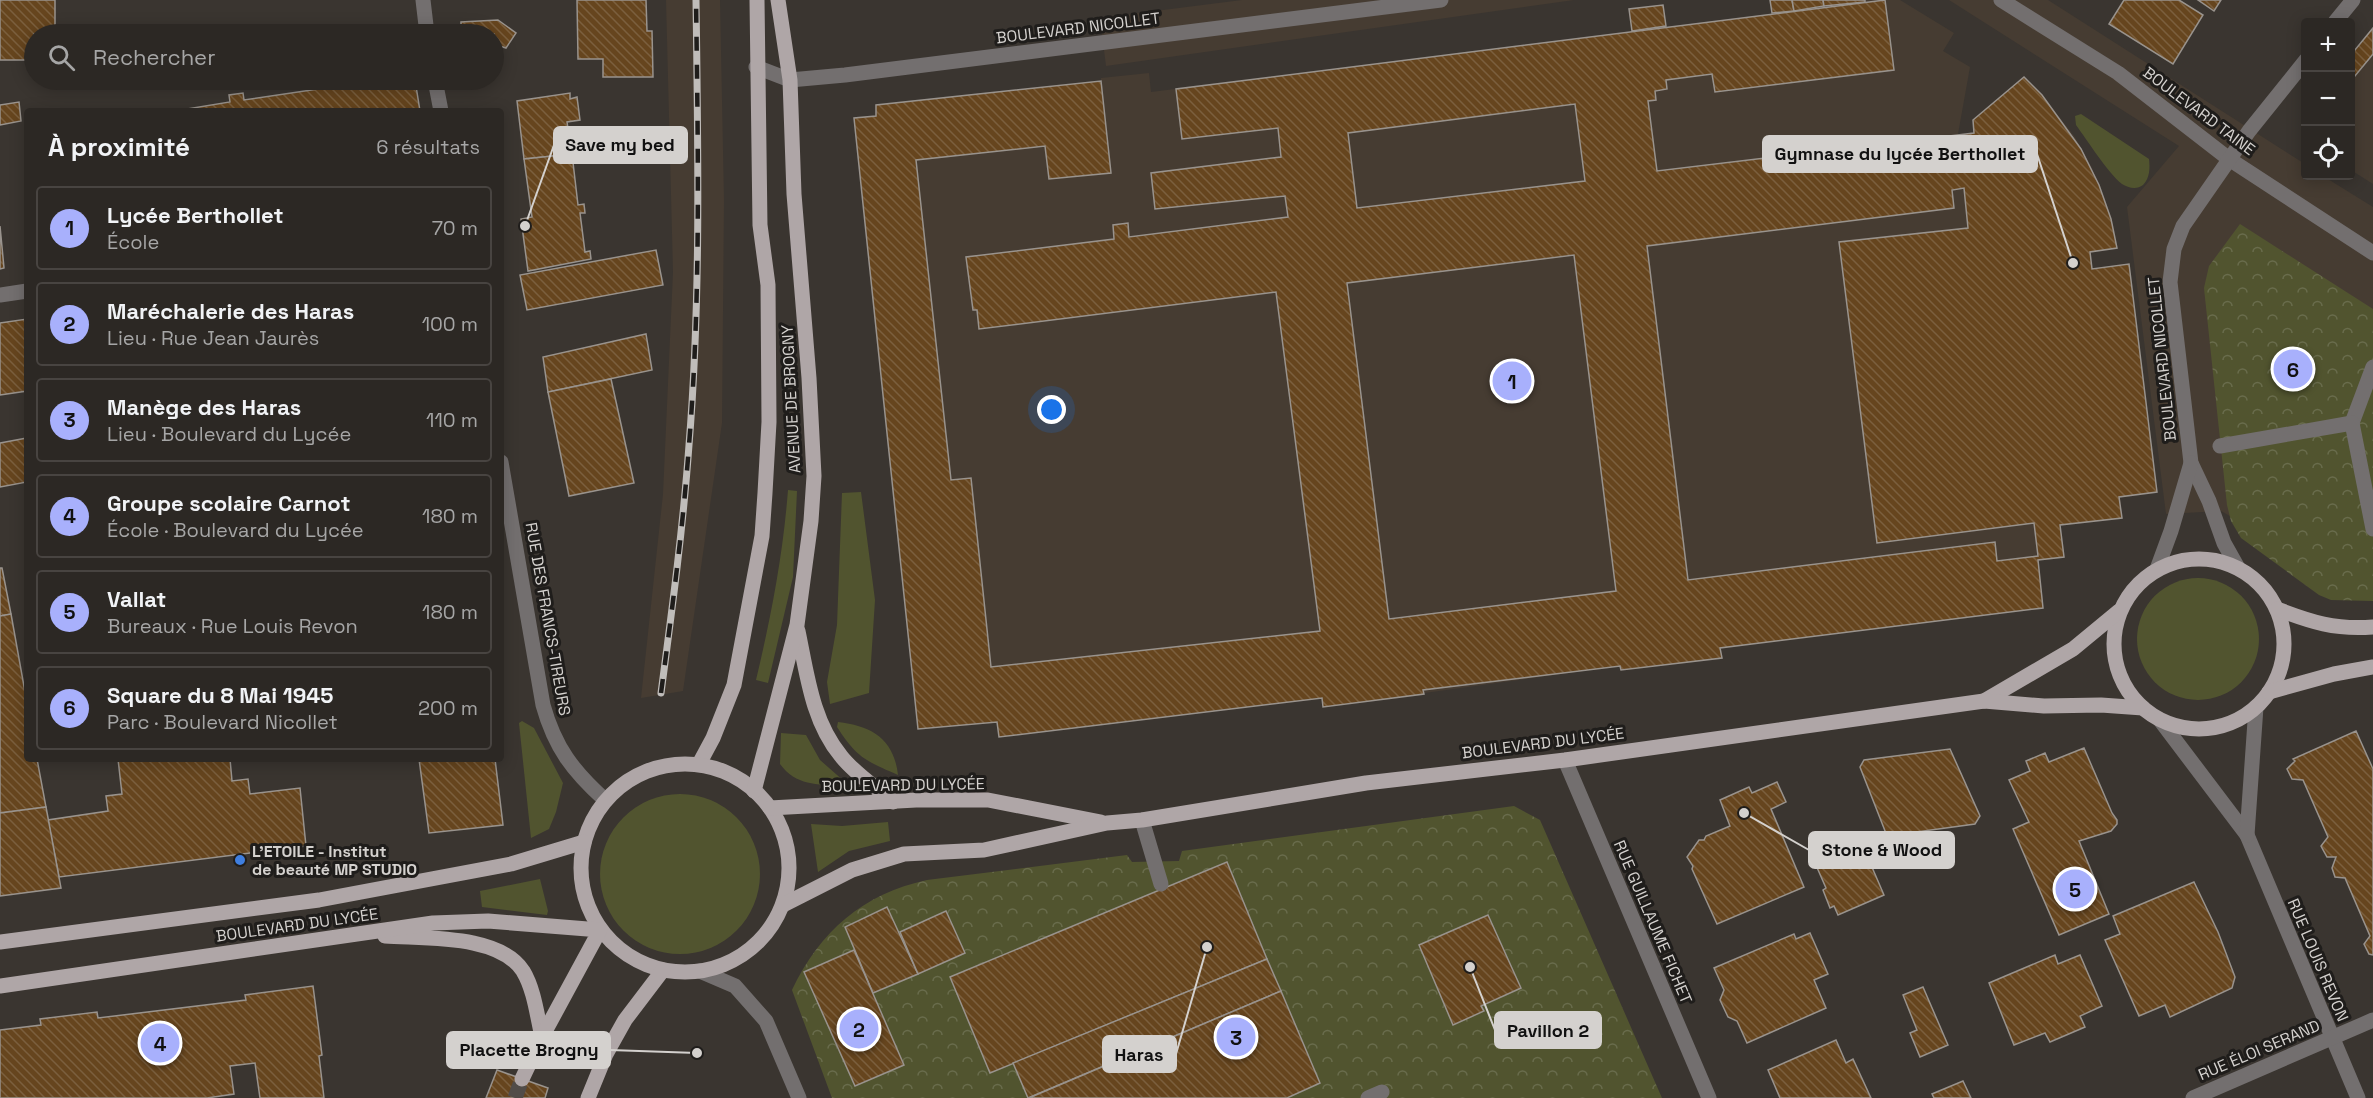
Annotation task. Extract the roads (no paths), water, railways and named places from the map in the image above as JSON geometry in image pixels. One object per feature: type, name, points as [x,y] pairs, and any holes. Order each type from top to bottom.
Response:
[{"type":"main road","name":"AVENUE DE BROGNY","points":[[699,764],[713,738],[734,684],[763,525],[769,422],[769,342],[768,285],[760,225],[756,67],[757,0]]},
{"type":"main road","name":"AVENUE DE BROGNY","points":[[754,791],[797,625],[811,521],[814,476],[809,378],[794,194],[790,80],[778,0]]},
{"type":"main road","points":[[2190,559],[2223,562],[2238,568],[2261,585],[2277,609],[2282,625],[2283,660],[2269,692],[2256,707],[2239,719],[2220,726],[2199,729],[2179,727],[2160,720],[2143,708],[2129,692],[2118,674],[2114,653],[2114,632],[2120,611],[2136,587],[2157,569],[2190,559]]},
{"type":"main road","points":[[2277,609],[2327,626],[2344,629],[2373,627]]},
{"type":"main road","name":"BOULEVARD DU LYCÉE","points":[[1984,701],[2090,637],[2120,611]]},
{"type":"main road","points":[[797,625],[815,708],[827,737],[841,758],[893,802]]},
{"type":"main road","points":[[2269,692],[2334,674],[2373,667]]},
{"type":"main road","name":"BOULEVARD DU LYCÉE","points":[[783,905],[852,870],[904,854],[984,850],[1107,823],[1142,820],[1366,783],[1565,760],[1984,701],[2044,706],[2101,705],[2143,708]]},
{"type":"main road","points":[[673,764],[699,764],[728,773],[754,791],[770,808],[785,838],[789,872],[783,905],[764,937],[735,959],[700,971],[663,970],[628,956],[600,930],[586,903],[580,873],[584,842],[592,820],[605,800],[624,783],[647,771],[673,764]]},
{"type":"main road","name":"BOULEVARD DU LYCÉE","points":[[770,808],[988,800],[1107,823]]},
{"type":"main road","name":"BOULEVARD DU LYCÉE","points":[[0,942],[320,900],[511,864],[584,842]]},
{"type":"main road","name":"BOULEVARD DU LYCÉE","points":[[0,986],[464,920],[600,930]]},
{"type":"main road","points":[[522,1079],[600,930]]},
{"type":"main road","points":[[358,935],[469,942],[487,945],[504,952],[523,972],[530,986],[542,1037]]},
{"type":"main road","points":[[588,1098],[606,1054],[625,1020],[663,970]]},
{"type":"street","points":[[423,0],[426,24]]},
{"type":"street","name":"BOULEVARD NICOLLET","points":[[756,67],[790,80],[845,75],[1441,0]]},
{"type":"street","name":"BOULEVARD TAINE","points":[[2001,0],[2118,73],[2229,159],[2373,253]]},
{"type":"street","points":[[2338,18],[2353,0]]},
{"type":"street","name":"BOULEVARD NICOLLET","points":[[2238,568],[2224,543],[2209,501],[2191,463],[2170,282],[2171,266],[2174,249],[2183,226],[2229,159],[2301,66]]},
{"type":"street","points":[[437,90],[440,108]]},
{"type":"street","points":[[0,295],[24,291]]},
{"type":"street","points":[[2373,367],[2352,423],[2373,529]]},
{"type":"street","points":[[2220,446],[2352,423]]},
{"type":"street","name":"BOULEVARD NICOLLET","points":[[2157,569],[2191,463]]},
{"type":"street","name":"RUE DES FRANCS-TIREURS","points":[[504,479],[548,725],[571,766],[605,800]]},
{"type":"street","name":"RUE LOUIS REVON","points":[[2247,835],[2256,707]]},
{"type":"street","name":"RUE LOUIS REVON","points":[[2160,720],[2247,835],[2358,1098]]},
{"type":"street","name":"RUE GUILLAUME FICHET","points":[[1565,760],[1709,1098]]},
{"type":"street","points":[[1142,820],[1161,884]]},
{"type":"street","points":[[700,971],[735,986],[766,1022],[800,1098]]},
{"type":"street","name":"RUE ÉLOI SERAND","points":[[2193,1098],[2373,1020]]},
{"type":"tunnel","points":[[515,1098],[522,1079]]},
{"type":"railway","points":[[661,693],[687,476],[693,389],[698,222],[696,0]]},
{"type":"place","name":"Save my bed","points":[[525,226]]},
{"type":"place","name":"Gymnase du lycée Berthollet","points":[[2073,263]]},
{"type":"place","name":"Square du 8 Mai 1945","points":[[2293,369]]},
{"type":"place","name":"Lycée Berthollet","points":[[1512,381]]},
{"type":"place","name":"Stone & Wood","points":[[1744,813]]},
{"type":"place","name":"L'ETOILE - Institut de beauté MP STUDIO","points":[[240,860]]},
{"type":"place","name":"Vallat","points":[[2075,889]]},
{"type":"place","name":"Haras","points":[[1207,947]]},
{"type":"place","name":"Pavillon 2","points":[[1470,967]]},
{"type":"place","name":"Maréchalerie des Haras","points":[[859,1029]]},
{"type":"place","name":"Manège des Haras","points":[[1236,1037]]},
{"type":"place","name":"Groupe scolaire Carnot","points":[[160,1043]]},
{"type":"place","name":"Placette Brogny","points":[[697,1053]]}]
